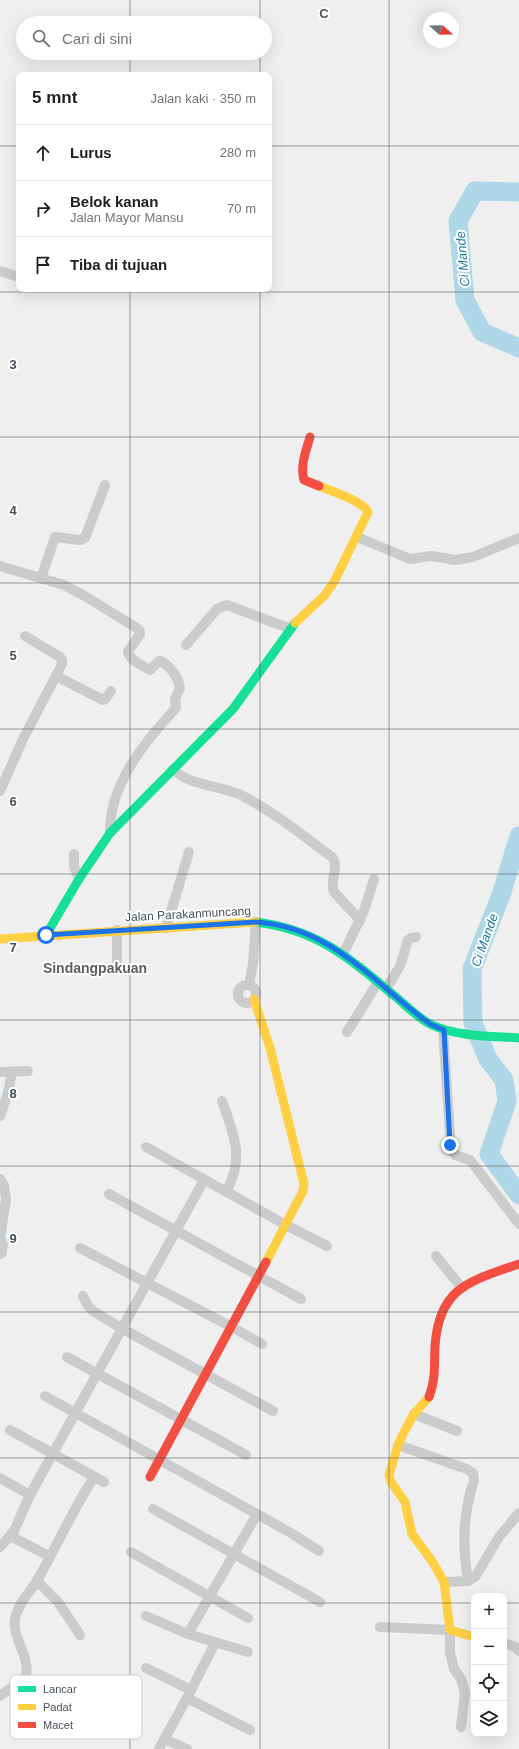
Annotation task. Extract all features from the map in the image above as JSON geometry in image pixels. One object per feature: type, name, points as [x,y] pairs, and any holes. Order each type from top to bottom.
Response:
[{"type":"street","points":[[0,271],[16,276]]},
{"type":"street","points":[[46,935],[79,879],[110,833],[233,709],[297,620],[309,608],[326,595],[334,582],[368,512],[366,507],[304,480],[302,474],[303,462],[310,437]]},
{"type":"street","points":[[41,578],[55,537],[80,540],[84,538],[105,485]]},
{"type":"street","points":[[357,537],[410,559],[432,556],[455,560],[473,557],[519,538]]},
{"type":"street","points":[[0,566],[64,586],[83,595],[139,629],[140,634],[128,654],[138,663],[150,670],[159,661],[161,661],[176,674],[179,680],[180,688],[175,699],[176,707],[142,749],[124,779],[116,796],[110,820],[110,833]]},
{"type":"street","points":[[186,645],[217,609],[227,605],[291,629]]},
{"type":"street","points":[[0,791],[23,739],[56,676],[62,660],[60,656],[25,636]]},
{"type":"street","points":[[56,676],[102,700],[105,699],[111,691]]},
{"type":"street","points":[[173,769],[189,778],[232,792],[265,808],[332,857],[335,861],[336,867],[332,881],[334,892],[360,920]]},
{"type":"street","points":[[166,928],[189,852]]},
{"type":"street","points":[[74,854],[74,866],[79,879]]},
{"type":"street","points":[[343,954],[360,920],[374,879]]},
{"type":"street","points":[[249,985],[253,964],[256,922]]},
{"type":"street","name":"Jalan Parakanmuncang","points":[[0,939],[117,930],[256,922],[283,925],[322,940],[343,954],[430,1024],[444,1030],[464,1034],[519,1038]]},
{"type":"street","points":[[117,930],[117,970]]},
{"type":"street","points":[[386,989],[400,966],[408,940],[416,937]]},
{"type":"street","points":[[347,1032],[378,982]]},
{"type":"street","points":[[150,1477],[303,1191],[304,1184],[268,1042],[254,999],[256,991],[249,985]]},
{"type":"street","points":[[249,985],[241,988],[239,996],[246,1002],[254,999]]},
{"type":"street","points":[[444,1030],[450,1145],[452,1153],[467,1159],[474,1165],[519,1224]]},
{"type":"street","points":[[0,1072],[28,1071]]},
{"type":"street","points":[[0,1116],[8,1094],[12,1072]]},
{"type":"street","points":[[222,1101],[237,1150],[237,1165],[233,1180],[226,1192]]},
{"type":"street","points":[[146,1147],[326,1246]]},
{"type":"street","points":[[0,1179],[4,1185],[6,1200],[0,1236],[3,1245],[1,1254]]},
{"type":"street","points":[[0,1547],[10,1536],[30,1495],[121,1328],[204,1180]]},
{"type":"street","points":[[109,1194],[301,1299]]},
{"type":"street","points":[[80,1248],[262,1344]]},
{"type":"street","points":[[436,1256],[462,1288]]},
{"type":"street","points":[[461,1727],[465,1693],[461,1679],[454,1669],[450,1652],[450,1630],[444,1582],[432,1561],[412,1534],[405,1502],[391,1482],[389,1475],[398,1445],[414,1414],[428,1399],[434,1384],[437,1331],[443,1306],[462,1288],[483,1277],[519,1264]]},
{"type":"street","points":[[83,1296],[88,1306],[121,1328],[273,1410]]},
{"type":"street","points":[[67,1357],[246,1455]]},
{"type":"street","points":[[45,1396],[291,1533],[319,1551]]},
{"type":"street","points":[[414,1414],[457,1430]]},
{"type":"street","points":[[10,1430],[104,1482]]},
{"type":"street","points":[[398,1445],[467,1469],[473,1473],[474,1480],[464,1520],[465,1564],[468,1581]]},
{"type":"street","points":[[26,1675],[26,1661],[18,1638],[15,1620],[22,1601],[37,1581],[49,1556],[94,1477]]},
{"type":"street","points":[[0,1478],[30,1495]]},
{"type":"street","points":[[153,1508],[320,1602]]},
{"type":"street","points":[[444,1582],[468,1581],[478,1573],[499,1538],[519,1513]]},
{"type":"street","points":[[188,1634],[257,1514]]},
{"type":"street","points":[[10,1536],[49,1556]]},
{"type":"street","points":[[131,1552],[248,1618]]},
{"type":"street","points":[[37,1581],[58,1602],[80,1635]]},
{"type":"street","points":[[146,1616],[188,1634],[248,1652]]},
{"type":"street","points":[[380,1627],[450,1630],[471,1636]]},
{"type":"street","points":[[159,1749],[215,1643]]},
{"type":"street","points":[[507,1643],[516,1647],[519,1651]]},
{"type":"street","points":[[146,1668],[250,1730]]},
{"type":"street","points":[[0,1696],[10,1689]]},
{"type":"street","points":[[164,1739],[187,1749]]},
{"type":"waterway","name":"Ci Mande","points":[[519,192],[475,191],[458,221],[465,300],[482,332],[519,348]]},
{"type":"waterway","name":"Ci Mande","points":[[519,836],[501,895],[472,969],[473,1023],[488,1059],[504,1080],[507,1101],[489,1154],[519,1195]]},
{"type":"traffic: fast","points":[[46,935],[79,879],[110,833],[233,709],[295,623]]},
{"type":"traffic: fast","points":[[256,922],[296,931],[329,946],[360,967],[416,1014],[432,1025],[464,1034],[519,1038]]},
{"type":"traffic: slow","points":[[295,623],[325,595],[334,582],[368,512],[365,508],[353,500],[319,486]]},
{"type":"traffic: slow","points":[[0,939],[256,922]]},
{"type":"traffic: slow","points":[[254,999],[270,1048],[304,1184],[303,1191],[266,1262]]},
{"type":"traffic: slow","points":[[429,1397],[414,1414],[405,1430],[398,1445],[389,1475],[391,1482],[405,1502],[412,1534],[432,1561],[444,1582],[450,1630],[471,1636]]},
{"type":"traffic: jam","points":[[310,437],[304,458],[304,480],[319,486]]},
{"type":"traffic: jam","points":[[150,1477],[266,1262]]},
{"type":"traffic: jam","points":[[429,1397],[434,1378],[435,1346],[438,1326],[443,1311],[450,1299],[460,1289],[472,1282],[519,1264]]},
{"type":"district","name":"Sindangpakuan","points":[[95,968]]},
{"type":"route","points":[[46,935],[256,922],[283,925],[322,940],[343,954],[416,1014],[430,1024],[444,1030],[450,1145]]}]
